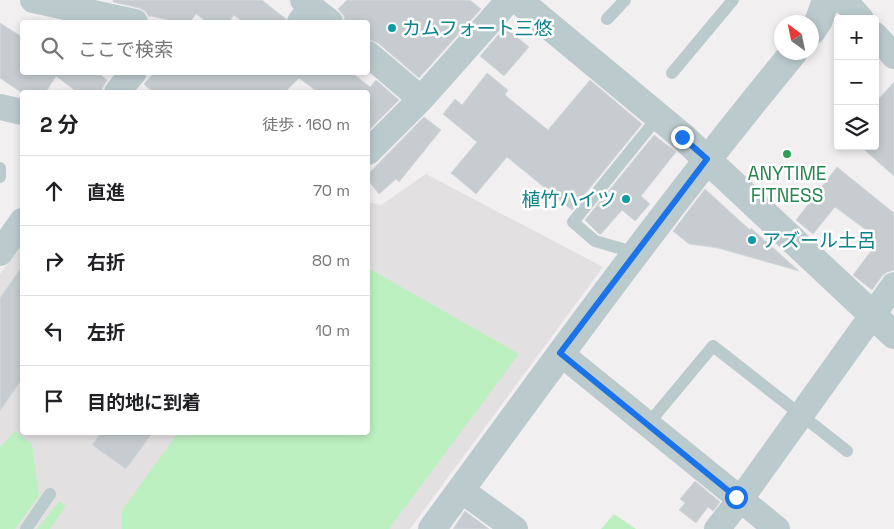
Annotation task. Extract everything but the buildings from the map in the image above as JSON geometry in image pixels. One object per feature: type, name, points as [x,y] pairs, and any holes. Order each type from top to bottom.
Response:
[{"type":"street","points":[[33,0],[126,20]]},
{"type":"street","points":[[370,150],[421,99],[509,0]]},
{"type":"street","points":[[518,0],[707,159],[894,335]]},
{"type":"street","points":[[819,20],[843,4]]},
{"type":"street","points":[[879,39],[894,56]]},
{"type":"street","points":[[370,56],[421,99]]},
{"type":"street","points":[[432,529],[560,353],[707,159],[787,60]]},
{"type":"street","points":[[119,90],[131,75]]},
{"type":"street","points":[[0,107],[20,112]]},
{"type":"street","points":[[0,253],[20,224]]},
{"type":"street","points":[[718,529],[894,286]]},
{"type":"street","points":[[560,353],[777,529]]},
{"type":"street","points":[[461,490],[515,529]]},
{"type":"lane","points":[[607,19],[624,0]]},
{"type":"lane","points":[[672,73],[732,0]]},
{"type":"lane","points":[[636,253],[595,241],[573,222],[658,117]]},
{"type":"lane","points":[[648,424],[714,346],[847,451]]},
{"type":"lane","points":[[26,529],[50,494]]},
{"type":"shaded area","points":[[426,174],[603,267],[410,529],[0,529],[0,274],[20,246],[20,435],[370,435],[370,202],[381,205]]},
{"type":"green space","points":[[370,269],[519,354],[389,529],[122,529],[122,510],[177,435],[370,435]]},
{"type":"green space","points":[[15,431],[32,444],[39,496],[15,529],[0,529],[0,447]]},
{"type":"green space","points":[[59,501],[66,506],[50,529],[37,529]]},
{"type":"green space","points":[[614,514],[636,529],[601,529]]},
{"type":"place","name":"カムフォート三悠","points":[[392,28]]},
{"type":"place","name":"ANYTIME FITNESS","points":[[787,154]]},
{"type":"place","name":"植竹ハイツ","points":[[626,199]]},
{"type":"place","name":"アズール土呂","points":[[752,240]]},
{"type":"route","points":[[682,137],[707,159],[560,353],[736,497]]}]
